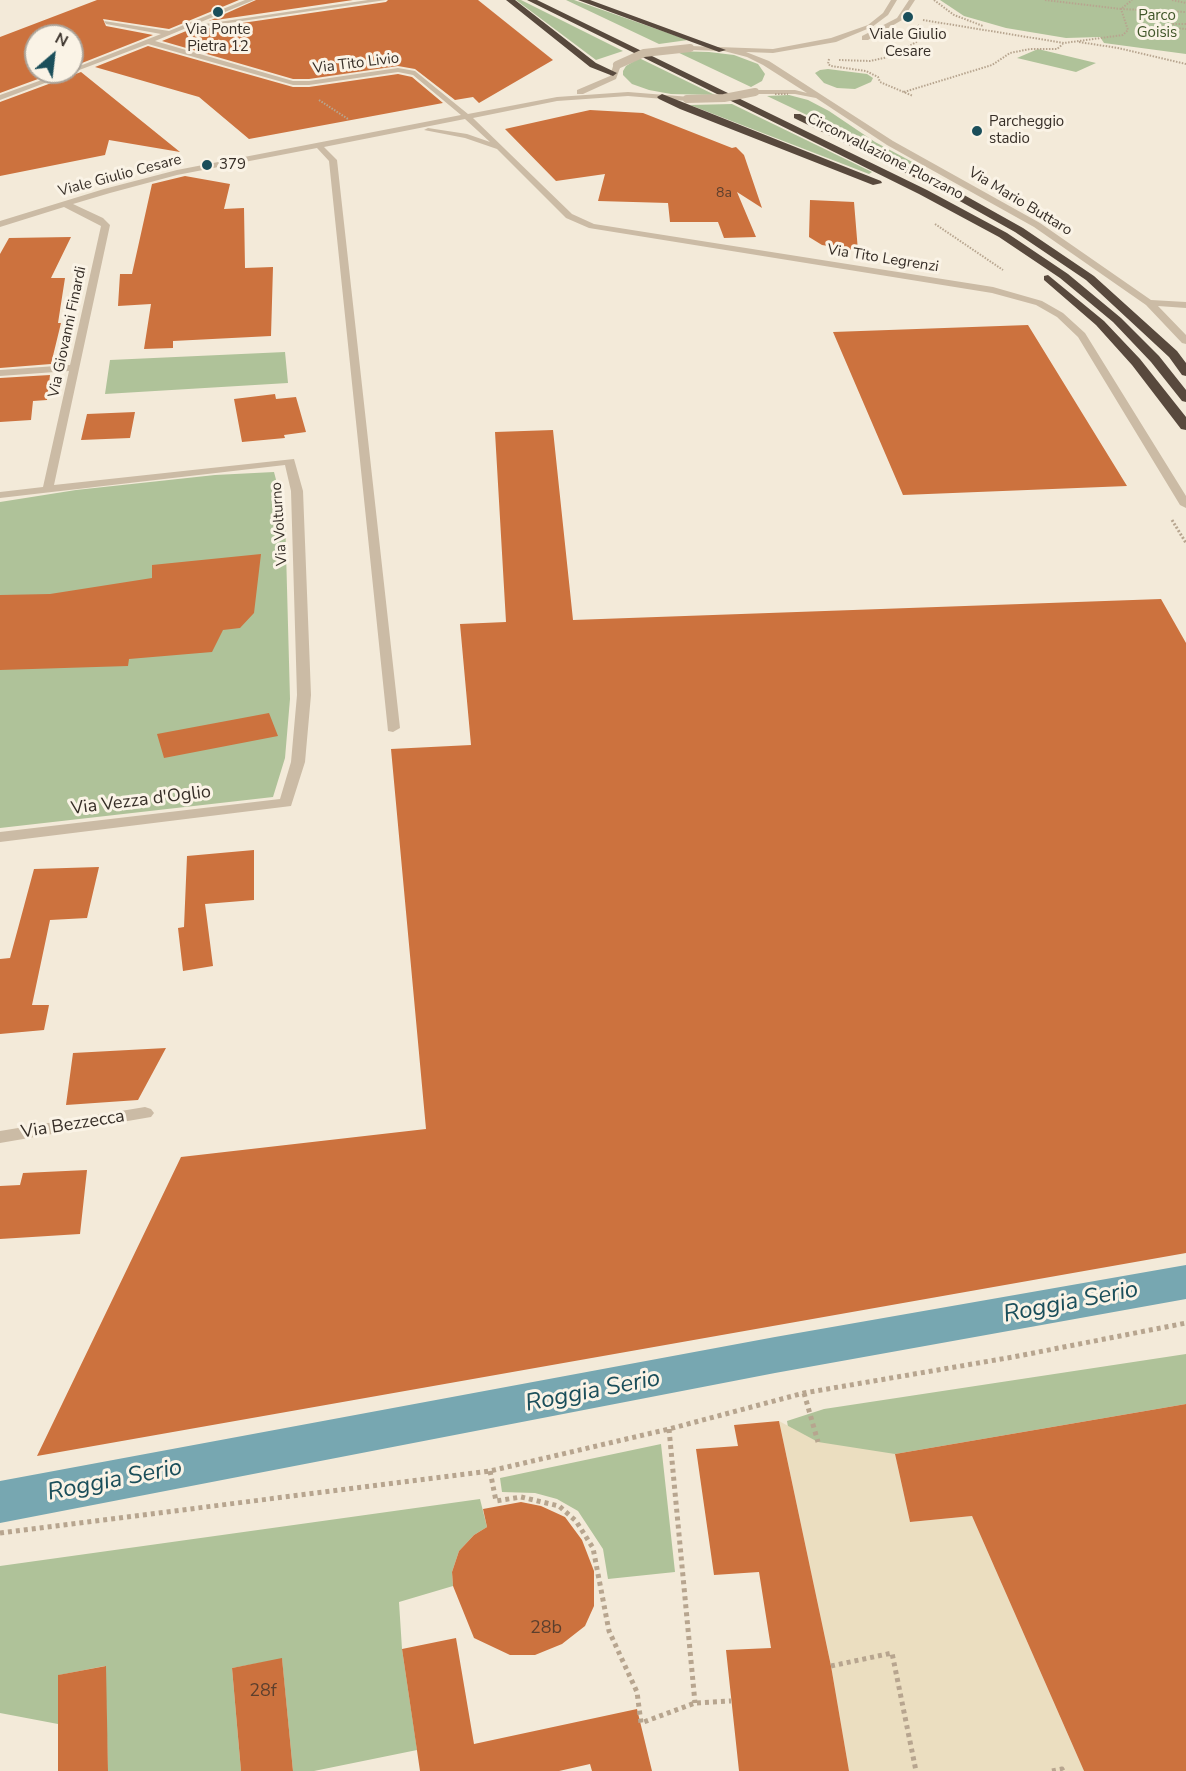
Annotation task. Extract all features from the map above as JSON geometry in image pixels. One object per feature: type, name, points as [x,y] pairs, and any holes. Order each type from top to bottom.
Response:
[{"type":"highway","points":[[510,0],[593,65],[616,74]]},
{"type":"highway","name":"Circonvallazione Plorzano","points":[[531,0],[891,177],[1003,235],[1064,276],[1118,320],[1155,359],[1186,398]]},
{"type":"highway","points":[[582,0],[724,50]]},
{"type":"highway","points":[[643,42],[675,57]]},
{"type":"highway","points":[[738,88],[770,103]]},
{"type":"highway","points":[[659,96],[869,179],[1023,260],[1054,283],[1100,323],[1136,362],[1186,426]]},
{"type":"highway","name":"Circonvallazione Plorzano","points":[[790,113],[944,188],[1019,230],[1090,278],[1173,354],[1186,372]]},
{"type":"street","points":[[84,67],[193,25],[250,0]]},
{"type":"street","points":[[193,25],[383,0]]},
{"type":"street","name":"Viale Giulio Cesare","points":[[557,99],[588,89],[616,74],[644,53],[690,48],[788,50],[833,40],[876,22],[890,10],[894,0]]},
{"type":"street","points":[[803,55],[879,32],[900,19],[912,0]]},
{"type":"street","points":[[106,22],[171,33]]},
{"type":"street","name":"Via Tito Livio","points":[[149,42],[293,83],[304,84],[398,70],[410,71],[419,75],[468,117]]},
{"type":"street","name":"Viale Giulio Cesare","points":[[724,50],[757,58],[774,75]]},
{"type":"street","name":"Viale Giulio Cesare","points":[[0,225],[154,178],[557,99],[608,94],[687,99],[723,98],[755,92],[774,75],[784,62]]},
{"type":"street","name":"Via Mario Buttaro","points":[[774,75],[828,102],[890,143],[1044,230],[1149,303],[1186,341]]},
{"type":"street","points":[[0,98],[38,84]]},
{"type":"street","name":"Viale Giulio Cesare","points":[[628,87],[659,96]]},
{"type":"street","name":"Via Mario Buttaro","points":[[755,92],[789,91],[803,93],[828,102]]},
{"type":"street","name":"Via Tito Legrenzi","points":[[468,117],[569,216],[592,226],[993,290],[1039,303],[1060,315],[1082,335],[1186,505]]},
{"type":"street","name":"Via Tito Legrenzi","points":[[400,130],[420,129],[453,133],[481,140],[500,150]]},
{"type":"street","points":[[320,146],[333,159],[393,728]]},
{"type":"street","name":"Via Giovanni Finardi","points":[[48,489],[106,225],[66,204]]},
{"type":"street","points":[[1149,303],[1186,305]]},
{"type":"street","points":[[0,373],[75,368]]},
{"type":"street","name":"Via Volturno","points":[[0,495],[290,460],[297,492],[304,695],[298,762],[286,803]]},
{"type":"street","name":"Via Vezza d'Oglio","points":[[0,837],[286,803]]},
{"type":"street","name":"Via Bezzecca","points":[[0,1137],[146,1113]]},
{"type":"path","points":[[934,0],[954,15],[992,29],[1030,37],[1118,48],[1186,63]]},
{"type":"path","points":[[1045,0],[1120,9],[1186,12]]},
{"type":"path","points":[[1120,9],[1132,0]]},
{"type":"path","points":[[1172,0],[1186,3]]},
{"type":"path","points":[[903,92],[992,65],[1010,53],[1030,49],[1057,49],[1068,41],[1123,35],[1128,30],[1120,9]]},
{"type":"path","points":[[913,96],[880,82],[878,77],[866,71],[837,67],[828,61],[832,58],[870,61],[893,56],[921,39],[923,35],[918,26],[923,20],[1064,43]]},
{"type":"path","points":[[1164,29],[1162,27],[1164,24],[1185,24]]},
{"type":"path","points":[[1164,29],[1172,33],[1160,35],[1150,32],[1154,29],[1164,29],[1184,29],[1181,27],[1185,24]]},
{"type":"path","name":"Via Tito Livio","points":[[304,84],[303,89],[372,136]]},
{"type":"path","points":[[1167,511],[1186,543]]},
{"type":"path","points":[[0,1533],[490,1472],[669,1429],[804,1393],[1013,1358],[1186,1323]]},
{"type":"path","points":[[804,1393],[818,1442]]},
{"type":"path","points":[[669,1429],[695,1703]]},
{"type":"path","points":[[490,1472],[496,1501],[521,1497],[559,1506],[576,1521],[593,1548],[609,1631],[637,1692],[641,1723],[695,1703],[731,1701]]},
{"type":"path","points":[[831,1666],[892,1653],[916,1771]]},
{"type":"path","points":[[1052,1771],[1062,1769],[1063,1771]]},
{"type":"green space","points":[[516,0],[521,0],[623,51],[596,60]]},
{"type":"green space","points":[[566,0],[574,0],[688,40],[659,44]]},
{"type":"green space","name":"Parco Goisis","points":[[940,0],[1186,0],[1186,54],[1104,43],[1100,37],[1066,38],[1006,28],[964,16]]},
{"type":"green space","points":[[1038,49],[1096,63],[1076,72],[1017,58]]},
{"type":"green space","points":[[675,51],[734,55],[758,64],[765,74],[762,81],[751,87]]},
{"type":"green space","points":[[639,58],[715,95],[671,94],[632,84],[623,75],[623,71],[626,66]]},
{"type":"green space","points":[[828,69],[867,74],[873,78],[871,82],[855,89],[837,88],[824,83],[815,73]]},
{"type":"green space","points":[[789,95],[808,100],[829,111],[875,142],[918,165],[914,166],[767,96]]},
{"type":"green space","points":[[732,104],[872,172],[869,174],[690,105]]},
{"type":"green space","points":[[285,352],[288,383],[105,394],[110,360]]},
{"type":"green space","points":[[274,472],[285,514],[290,699],[285,758],[273,797],[0,828],[0,502],[76,490],[215,475]]},
{"type":"green space","points":[[1186,1354],[1186,1404],[895,1454],[809,1550],[787,1421],[824,1409]]},
{"type":"green space","points":[[661,1444],[675,1572],[608,1579],[603,1549],[578,1511],[557,1499],[535,1493],[502,1492],[500,1478]]},
{"type":"green space","points":[[480,1499],[487,1527],[474,1535],[459,1551],[452,1572],[453,1586],[399,1602],[402,1649],[417,1750],[314,1771],[293,1771],[282,1659],[232,1668],[241,1771],[108,1771],[105,1666],[59,1675],[58,1724],[0,1713],[0,1566]]},
{"type":"shaded area","points":[[779,1421],[818,1442],[895,1454],[910,1522],[972,1516],[1084,1771],[849,1771],[831,1666]]},
{"type":"building","points":[[97,0],[239,0],[169,29],[103,19],[106,26],[153,35],[84,62],[84,24],[34,24]]},
{"type":"building","points":[[256,0],[353,0],[209,21]]},
{"type":"building","points":[[388,0],[478,0],[553,60],[479,103],[473,97],[455,100],[415,69],[398,66],[309,79],[293,79],[162,41],[203,24],[208,28]]},
{"type":"building","points":[[24,28],[24,84],[0,93],[0,37]]},
{"type":"building","points":[[148,46],[293,87],[309,87],[398,74],[412,77],[443,103],[249,139],[199,97],[95,67]]},
{"type":"building","points":[[84,74],[180,152],[109,140],[105,155],[0,176],[0,102],[49,84],[84,84]]},
{"type":"building","points":[[590,110],[643,113],[732,148],[736,147],[744,155],[762,208],[737,192],[756,237],[724,238],[718,222],[670,222],[668,203],[598,201],[605,174],[556,181],[505,129]]},
{"type":"building","points":[[185,176],[230,184],[224,209],[244,208],[245,268],[273,267],[271,336],[173,341],[173,348],[144,349],[151,304],[118,306],[120,274],[132,274],[152,184]]},
{"type":"building","points":[[810,200],[854,202],[858,251],[822,245],[809,237]]},
{"type":"building","points":[[71,237],[51,278],[65,278],[58,323],[61,323],[51,364],[0,368],[0,254],[9,238]]},
{"type":"building","points":[[1028,325],[1127,486],[903,495],[833,332]]},
{"type":"building","points":[[50,375],[47,400],[33,401],[31,420],[0,422],[0,378]]},
{"type":"building","points":[[275,394],[276,399],[296,397],[306,432],[284,435],[285,438],[242,442],[234,399]]},
{"type":"building","points":[[135,412],[130,438],[81,440],[87,414]]},
{"type":"building","points":[[553,430],[573,620],[1161,599],[1186,643],[1186,1253],[37,1456],[181,1157],[426,1129],[391,749],[471,745],[460,624],[506,622],[495,432]]},
{"type":"building","points":[[261,554],[254,613],[240,628],[223,630],[212,652],[129,659],[128,666],[0,670],[0,595],[50,594],[152,578],[152,565]]},
{"type":"building","points":[[269,713],[278,736],[164,758],[157,734]]},
{"type":"building","points":[[254,850],[254,900],[205,904],[213,966],[183,971],[178,928],[184,927],[187,856]]},
{"type":"building","points":[[99,867],[87,918],[50,920],[32,1005],[49,1005],[44,1030],[0,1034],[0,959],[10,958],[34,869]]},
{"type":"building","points":[[166,1048],[138,1100],[66,1105],[73,1053]]},
{"type":"building","points":[[87,1170],[80,1234],[0,1239],[0,1186],[20,1185],[23,1173]]},
{"type":"building","points":[[1186,1404],[1186,1771],[1084,1771],[972,1516],[910,1522],[895,1454]]},
{"type":"building","points":[[779,1421],[831,1666],[849,1771],[739,1771],[726,1650],[771,1648],[759,1572],[714,1575],[696,1449],[738,1446],[734,1425]]},
{"type":"building","points":[[521,1502],[541,1506],[565,1517],[582,1540],[594,1571],[594,1606],[585,1626],[562,1644],[535,1655],[510,1655],[474,1638],[453,1586],[452,1572],[459,1551],[474,1535],[487,1527],[483,1509]]},
{"type":"building","points":[[456,1638],[474,1744],[637,1709],[652,1771],[592,1771],[590,1764],[559,1771],[420,1771],[402,1649]]},
{"type":"building","points":[[282,1658],[293,1771],[241,1771],[232,1668]]},
{"type":"building","points":[[106,1666],[108,1771],[58,1771],[58,1675]]},
{"type":"waterway","name":"Roggia Serio","points":[[0,1502],[775,1355],[1186,1282]]},
{"type":"place","name":"Via Ponte Pietra 12","points":[[218,12]]},
{"type":"place","name":"Viale Giulio Cesare","points":[[908,17]]},
{"type":"place","name":"Parcheggio stadio","points":[[977,131]]},
{"type":"place","name":"379","points":[[207,165]]}]
